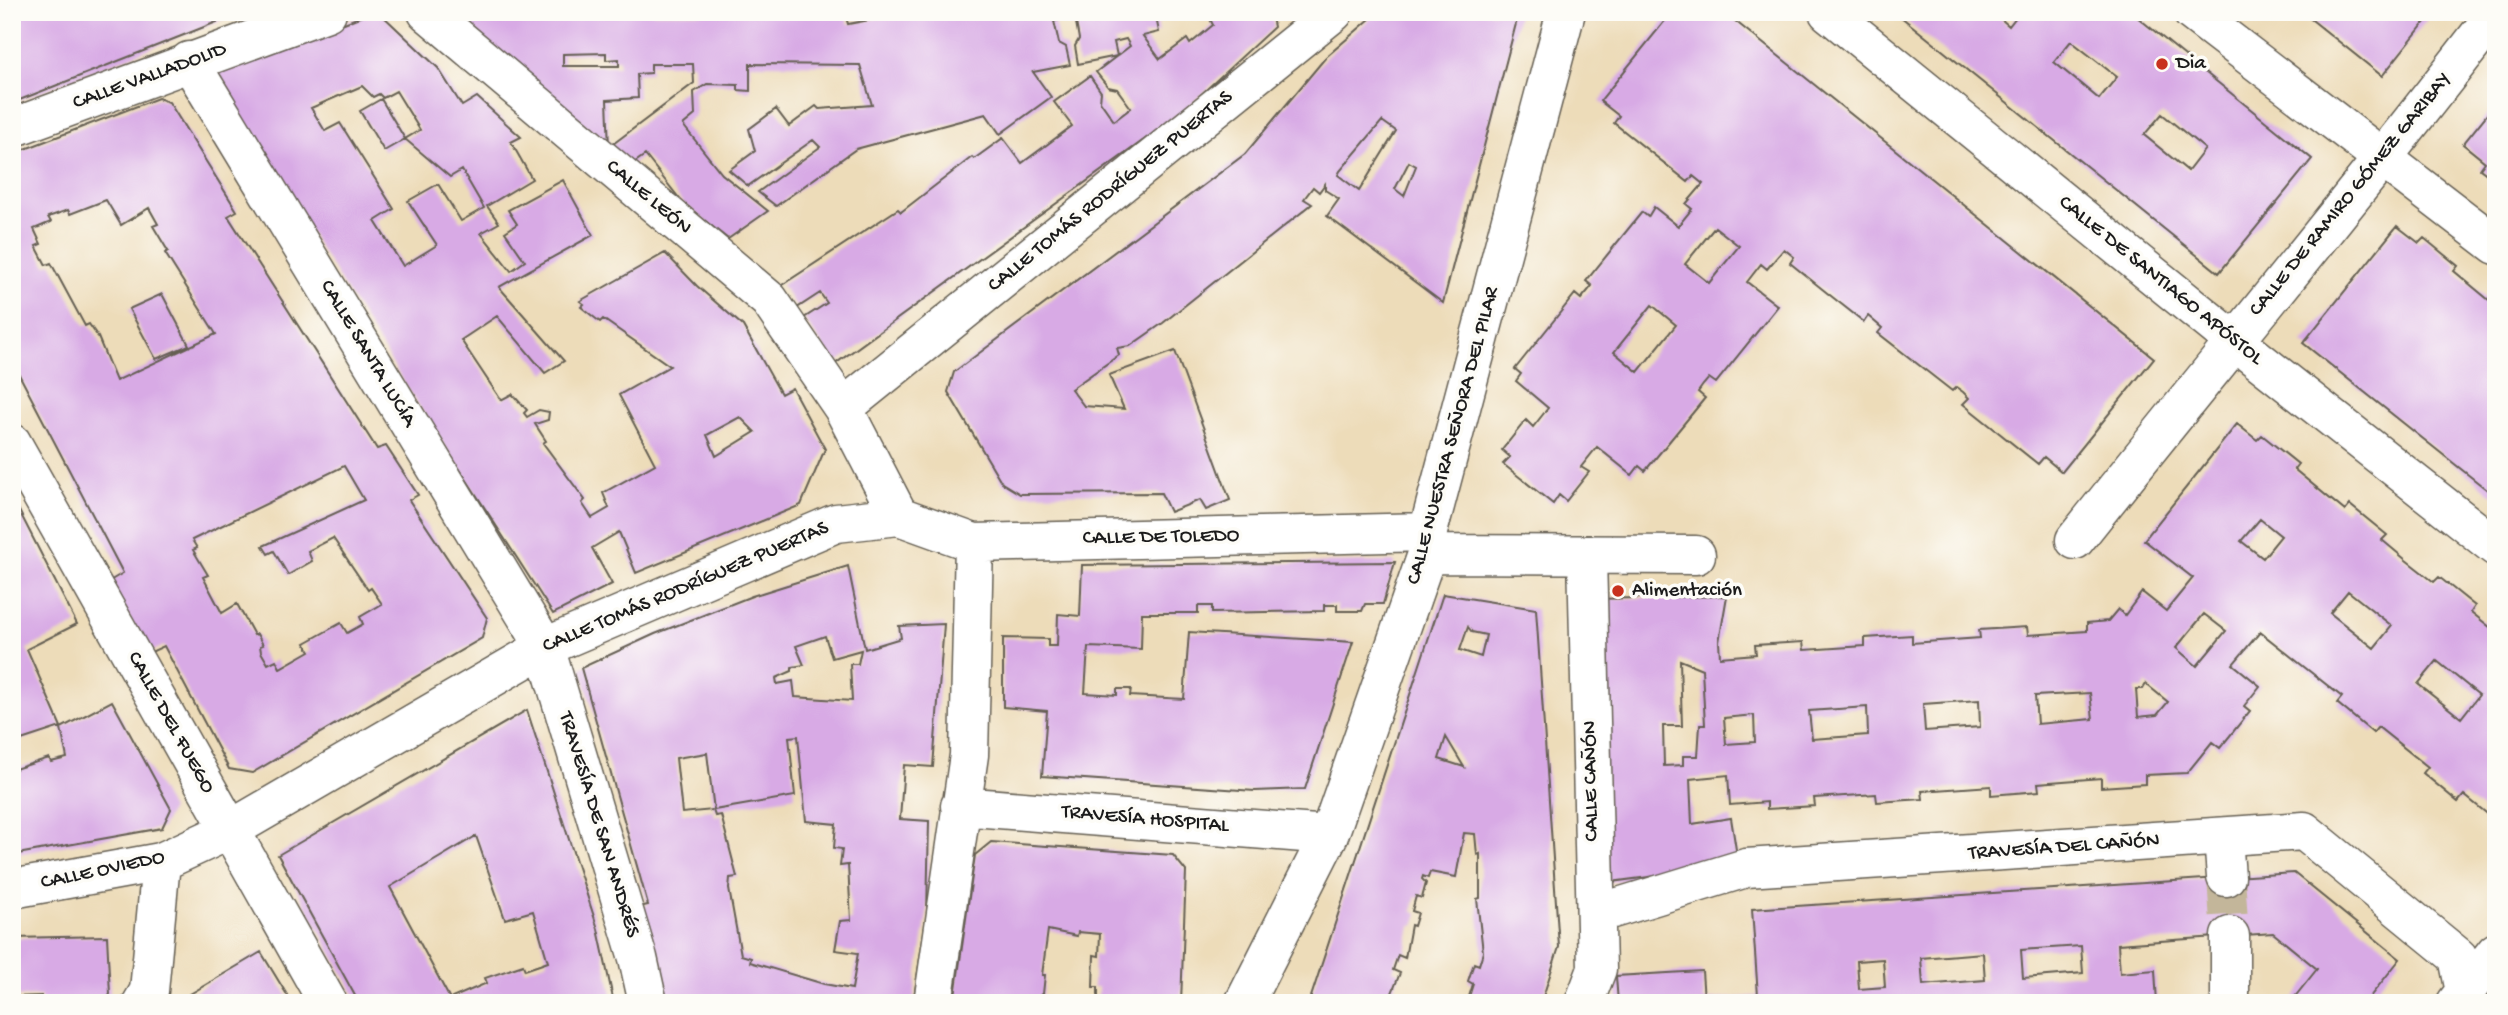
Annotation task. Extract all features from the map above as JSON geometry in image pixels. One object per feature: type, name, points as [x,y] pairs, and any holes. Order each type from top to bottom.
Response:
[{"type":"street","name":"CALLE VALLADOLID","points":[[12,128],[327,12]]},
{"type":"street","name":"CALLE LEÓN","points":[[427,12],[769,300],[843,408]]},
{"type":"street","name":"CALLE TOMÁS RODRÍGUEZ PUERTAS","points":[[843,408],[1334,12]]},
{"type":"street","name":"CALLE NUESTRA SEÑORA DEL PILAR","points":[[1244,1003],[1329,835],[1427,543],[1566,12]]},
{"type":"street","name":"CALLE DE SANTIAGO APÓSTOL","points":[[1828,12],[2233,341],[2496,547]]},
{"type":"street","points":[[2192,12],[2496,245]]},
{"type":"street","name":"CALLE DE RAMIRO GÓMEZ GARIBAY","points":[[2075,540],[2233,341],[2384,159],[2496,13]]},
{"type":"street","name":"CALLE SANTA LUCÍA","points":[[189,61],[545,647]]},
{"type":"street","points":[[843,408],[899,516]]},
{"type":"street","name":"CALLE DEL FUEGO","points":[[12,443],[328,1003]]},
{"type":"street","name":"CALLE TOMÁS RODRÍGUEZ PUERTAS","points":[[230,830],[545,647],[836,523],[899,516]]},
{"type":"street","name":"CALLE DE TOLEDO","points":[[899,516],[974,543],[1427,543],[1587,556],[1696,555]]},
{"type":"street","points":[[933,1003],[969,755],[974,543]]},
{"type":"street","name":"CALLE CAÑÓN","points":[[1584,1003],[1597,969],[1587,556]]},
{"type":"street","name":"TRAVESÍA DE SAN ANDRÉS","points":[[545,647],[638,958],[648,1003]]},
{"type":"street","name":"TRAVESÍA HOSPITAL","points":[[960,806],[1329,835]]},
{"type":"street","name":"CALLE OVIEDO","points":[[12,889],[161,862],[230,830]]},
{"type":"street","name":"TRAVESÍA DEL CAÑÓN","points":[[1596,915],[1746,868],[2304,831],[2458,957],[2461,997]]},
{"type":"street","points":[[2223,838],[2226,877]]},
{"type":"street","points":[[142,1003],[149,991],[161,862]]},
{"type":"street","points":[[2230,936],[2230,1003]]},
{"type":"street","points":[[2461,997],[2496,952]]},
{"type":"building","points":[[12,12],[242,12],[12,103]]},
{"type":"building","points":[[372,12],[379,12],[438,68],[462,106],[477,97],[521,137],[511,142],[532,179],[487,206],[499,223],[481,233],[511,271],[525,261],[505,232],[517,224],[508,210],[563,180],[593,235],[499,287],[564,361],[545,373],[497,316],[461,340],[501,400],[512,394],[527,410],[524,413],[527,417],[539,410],[549,412],[548,420],[535,424],[546,441],[543,443],[585,500],[582,503],[592,518],[609,508],[603,493],[655,464],[619,395],[670,366],[603,319],[600,322],[581,307],[584,304],[580,301],[665,253],[697,286],[743,326],[781,394],[792,388],[825,449],[801,505],[636,573],[619,532],[592,548],[612,584],[553,614],[401,378],[212,75]],"holes":[[[362,86],[373,97],[379,94],[383,98],[396,91],[420,130],[405,139],[450,177],[462,170],[484,208],[461,221],[438,184],[408,201],[437,245],[403,266],[375,221],[394,209],[340,123],[325,131],[311,108]],[[740,417],[755,432],[716,456],[707,435]]]},
{"type":"building","points":[[452,12],[845,14],[848,24],[912,12],[1155,12],[1159,32],[1143,36],[1160,59],[1187,39],[1190,44],[1213,25],[1210,19],[1235,12],[1271,12],[1274,27],[1181,113],[835,364],[804,318],[827,303],[820,293],[797,308],[782,285],[898,209],[901,212],[972,157],[974,159],[1003,138],[1022,163],[1072,126],[1054,102],[1090,76],[1101,92],[1100,101],[1114,121],[1131,108],[1117,89],[1108,87],[1096,72],[1117,56],[1078,64],[1075,46],[1079,39],[1075,17],[1054,21],[1059,43],[1066,47],[1070,65],[1033,72],[1051,97],[1000,134],[986,114],[856,149],[776,206],[758,192],[820,147],[813,140],[748,186],[729,170],[755,151],[749,129],[776,109],[789,126],[816,106],[819,109],[872,105],[860,65],[750,64],[750,91],[738,90],[738,85],[707,84],[694,92],[695,115],[683,125],[722,174],[768,211],[728,239],[683,203],[645,155],[631,165],[609,147]],"holes":[[[1126,39],[1130,46],[1117,56],[1114,42]],[[606,53],[606,60],[619,59],[619,66],[563,66],[563,54]],[[651,64],[693,64],[694,83],[609,147],[607,100],[638,98],[637,74],[651,73]]]},
{"type":"building","points":[[1378,12],[1514,12],[1518,16],[1443,303],[1327,216],[1339,199],[1325,190],[1325,184],[1319,192],[1313,187],[1304,199],[1312,204],[1163,323],[1130,346],[1117,348],[1119,355],[1071,389],[1084,406],[1124,409],[1109,375],[1175,351],[1230,500],[1206,510],[1200,500],[1170,512],[1161,493],[1020,494],[1002,483],[948,392],[954,372],[1245,154],[1326,57]],"holes":[[[1382,121],[1396,131],[1359,191],[1338,175]],[[1409,162],[1416,166],[1404,196],[1395,189]]]},
{"type":"building","points":[[1672,12],[1724,12],[2154,358],[2062,472],[2044,457],[2038,464],[1963,404],[1969,398],[1963,392],[1956,387],[1952,391],[1878,333],[1882,328],[1868,316],[1864,322],[1826,292],[1790,263],[1794,257],[1784,249],[1767,269],[1761,264],[1747,282],[1778,306],[1716,383],[1709,378],[1703,385],[1698,392],[1705,398],[1645,471],[1639,466],[1632,475],[1597,447],[1581,467],[1589,472],[1566,501],[1559,495],[1553,504],[1503,464],[1510,457],[1502,450],[1526,420],[1533,427],[1548,408],[1516,381],[1521,374],[1515,369],[1575,294],[1581,299],[1592,286],[1586,281],[1642,212],[1648,217],[1654,207],[1678,226],[1692,209],[1686,204],[1703,184],[1693,176],[1688,182],[1614,123],[1619,116],[1600,101]],"holes":[[[1715,227],[1739,246],[1709,283],[1685,264]],[[1652,305],[1676,325],[1638,372],[1614,352]]]},
{"type":"building","points":[[1895,12],[1993,12],[2009,26],[2020,12],[2131,12],[2312,159],[2219,273]],"holes":[[[2071,41],[2117,77],[2099,99],[2054,62]],[[2162,114],[2205,149],[2188,171],[2144,135]]]},
{"type":"building","points":[[2302,12],[2433,12],[2382,76]]},
{"type":"building","points":[[158,98],[169,102],[237,211],[228,216],[377,449],[386,446],[418,495],[409,500],[487,618],[482,638],[252,773],[229,769],[164,646],[149,653],[108,582],[123,573],[12,361],[12,154]],"holes":[[[106,200],[121,225],[149,208],[158,224],[153,226],[168,251],[165,253],[216,334],[116,381],[98,337],[89,324],[85,326],[51,263],[46,265],[36,246],[41,244],[34,229],[51,222],[48,217],[68,210],[70,214]],[[344,466],[364,500],[263,546],[268,554],[274,551],[288,575],[312,561],[308,551],[333,538],[368,590],[371,588],[382,604],[360,617],[363,624],[347,633],[341,623],[305,643],[310,651],[280,668],[276,660],[268,664],[261,652],[260,646],[263,645],[257,634],[254,635],[237,604],[222,613],[203,577],[208,575],[193,550],[197,548],[192,540]]]},
{"type":"building","points":[[381,99],[405,139],[384,151],[360,111]]},
{"type":"building","points":[[2496,103],[2496,181],[2480,169],[2485,162],[2463,144]]},
{"type":"building","points":[[2397,226],[2419,243],[2424,238],[2458,266],[2454,271],[2496,306],[2496,497],[2303,343]]},
{"type":"building","points":[[162,294],[189,345],[156,359],[129,309]]},
{"type":"building","points":[[2237,424],[2257,440],[2262,435],[2298,464],[2294,469],[2345,511],[2350,505],[2387,535],[2382,540],[2406,560],[2434,582],[2439,577],[2475,606],[2471,612],[2496,632],[2496,821],[2464,795],[2458,802],[2423,773],[2428,767],[2378,727],[2373,733],[2337,703],[2342,697],[2260,632],[2233,664],[2260,686],[2244,706],[2250,711],[2220,748],[2212,742],[2187,773],[2145,775],[2145,784],[2101,787],[2101,778],[2038,783],[2039,791],[1991,795],[1991,786],[1922,791],[1923,799],[1877,802],[1876,794],[1814,798],[1815,806],[1767,809],[1767,802],[1730,805],[1728,775],[1690,779],[1692,824],[1731,818],[1737,856],[1664,875],[1603,883],[1594,599],[1727,596],[1719,642],[1720,657],[1756,654],[1755,645],[1803,642],[1804,650],[1865,646],[1865,638],[1912,635],[1912,643],[1980,638],[1979,630],[2027,627],[2028,635],[2087,631],[2087,623],[2108,621],[2118,609],[2125,615],[2142,592],[2166,611],[2193,578],[2144,540]],"holes":[[[2260,519],[2281,536],[2263,558],[2241,541]],[[2348,591],[2392,626],[2374,648],[2330,613]],[[2204,614],[2226,631],[2197,666],[2176,648]],[[1680,660],[1702,669],[1705,725],[1700,725],[1698,756],[1683,756],[1683,765],[1664,766],[1663,726],[1682,726]],[[2437,661],[2479,695],[2461,718],[2418,684]],[[2146,684],[2168,702],[2157,715],[2138,717],[2136,689],[2143,689]],[[2090,693],[2093,719],[2037,724],[2035,696]],[[1979,700],[1980,727],[1925,731],[1923,704]],[[1867,707],[1868,735],[1812,739],[1809,711]],[[1754,715],[1755,742],[1726,744],[1724,718]]]},
{"type":"building","points":[[12,497],[77,624],[27,649],[61,727],[12,743]]},
{"type":"building","points":[[1395,562],[1383,604],[1365,604],[1362,611],[1337,611],[1337,605],[1324,605],[1324,611],[1212,613],[1212,606],[1198,606],[1198,613],[1142,613],[1141,649],[1088,647],[1085,693],[1117,695],[1117,689],[1131,689],[1130,696],[1184,699],[1189,632],[1353,642],[1305,789],[1255,791],[1042,776],[1047,711],[1003,707],[1003,638],[1048,639],[1048,646],[1057,646],[1058,614],[1080,616],[1082,565]]},
{"type":"building","points":[[848,566],[865,649],[901,638],[899,626],[944,624],[933,767],[904,765],[900,819],[929,821],[927,914],[913,1003],[662,1003],[639,907],[648,905],[581,668],[655,634],[752,596]],"holes":[[[825,636],[832,658],[861,650],[858,664],[850,664],[852,701],[795,697],[793,681],[777,684],[776,678],[792,671],[792,667],[804,665],[796,646]],[[798,736],[806,821],[836,824],[834,848],[842,849],[840,866],[848,865],[851,920],[840,921],[835,950],[858,953],[852,989],[824,984],[750,962],[751,958],[741,955],[729,889],[730,878],[737,877],[721,815],[715,816],[713,810],[682,813],[676,758],[707,753],[714,810],[795,796],[789,737]]]},
{"type":"building","points":[[1443,594],[1536,609],[1559,947],[1541,1003],[1467,1003],[1473,984],[1468,981],[1474,963],[1479,965],[1483,952],[1477,899],[1480,898],[1480,854],[1477,855],[1475,834],[1464,833],[1456,877],[1430,872],[1428,878],[1423,876],[1422,879],[1426,883],[1422,898],[1416,896],[1412,911],[1418,913],[1414,926],[1411,925],[1405,958],[1398,955],[1393,970],[1400,973],[1388,1003],[1309,1003]],"holes":[[[1468,627],[1472,632],[1486,635],[1481,657],[1460,650]],[[1446,737],[1464,767],[1439,759]]]},
{"type":"building","points":[[112,701],[171,809],[162,828],[12,855],[12,760],[15,769],[49,758],[51,762],[67,758],[61,728]]},
{"type":"building","points":[[527,710],[598,929],[614,1003],[359,1003],[278,855]],"holes":[[[476,836],[505,919],[533,911],[548,962],[525,970],[523,965],[485,978],[487,983],[450,999],[390,887]]]},
{"type":"building","points":[[991,842],[1173,855],[1186,871],[1181,1003],[1098,1003],[1098,987],[1093,987],[1094,955],[1099,956],[1100,934],[1078,932],[1077,936],[1048,930],[1042,975],[1045,975],[1043,994],[1039,996],[1081,1003],[954,1003],[975,855]]},
{"type":"building","points":[[2294,873],[2400,959],[2365,1003],[2290,1003],[2317,969],[2273,933],[2118,944],[2120,973],[2155,970],[2157,1003],[1618,1003],[1616,976],[1702,971],[1704,1000],[1758,996],[1752,909]],"holes":[[[2081,946],[2083,973],[2023,978],[2021,950]],[[1983,953],[1985,980],[1923,985],[1921,958]],[[1883,959],[1885,987],[1859,989],[1857,961]]]},
{"type":"building","points":[[107,936],[110,994],[106,1003],[41,1003],[41,996],[12,997],[12,938]]},
{"type":"building","points":[[261,952],[292,1003],[175,1003]]},
{"type":"tunnel","points":[[2226,877],[2230,936]]},
{"type":"place","name":"Dia","points":[[2162,64]]},
{"type":"place","name":"Alimentación","points":[[1618,591]]}]
